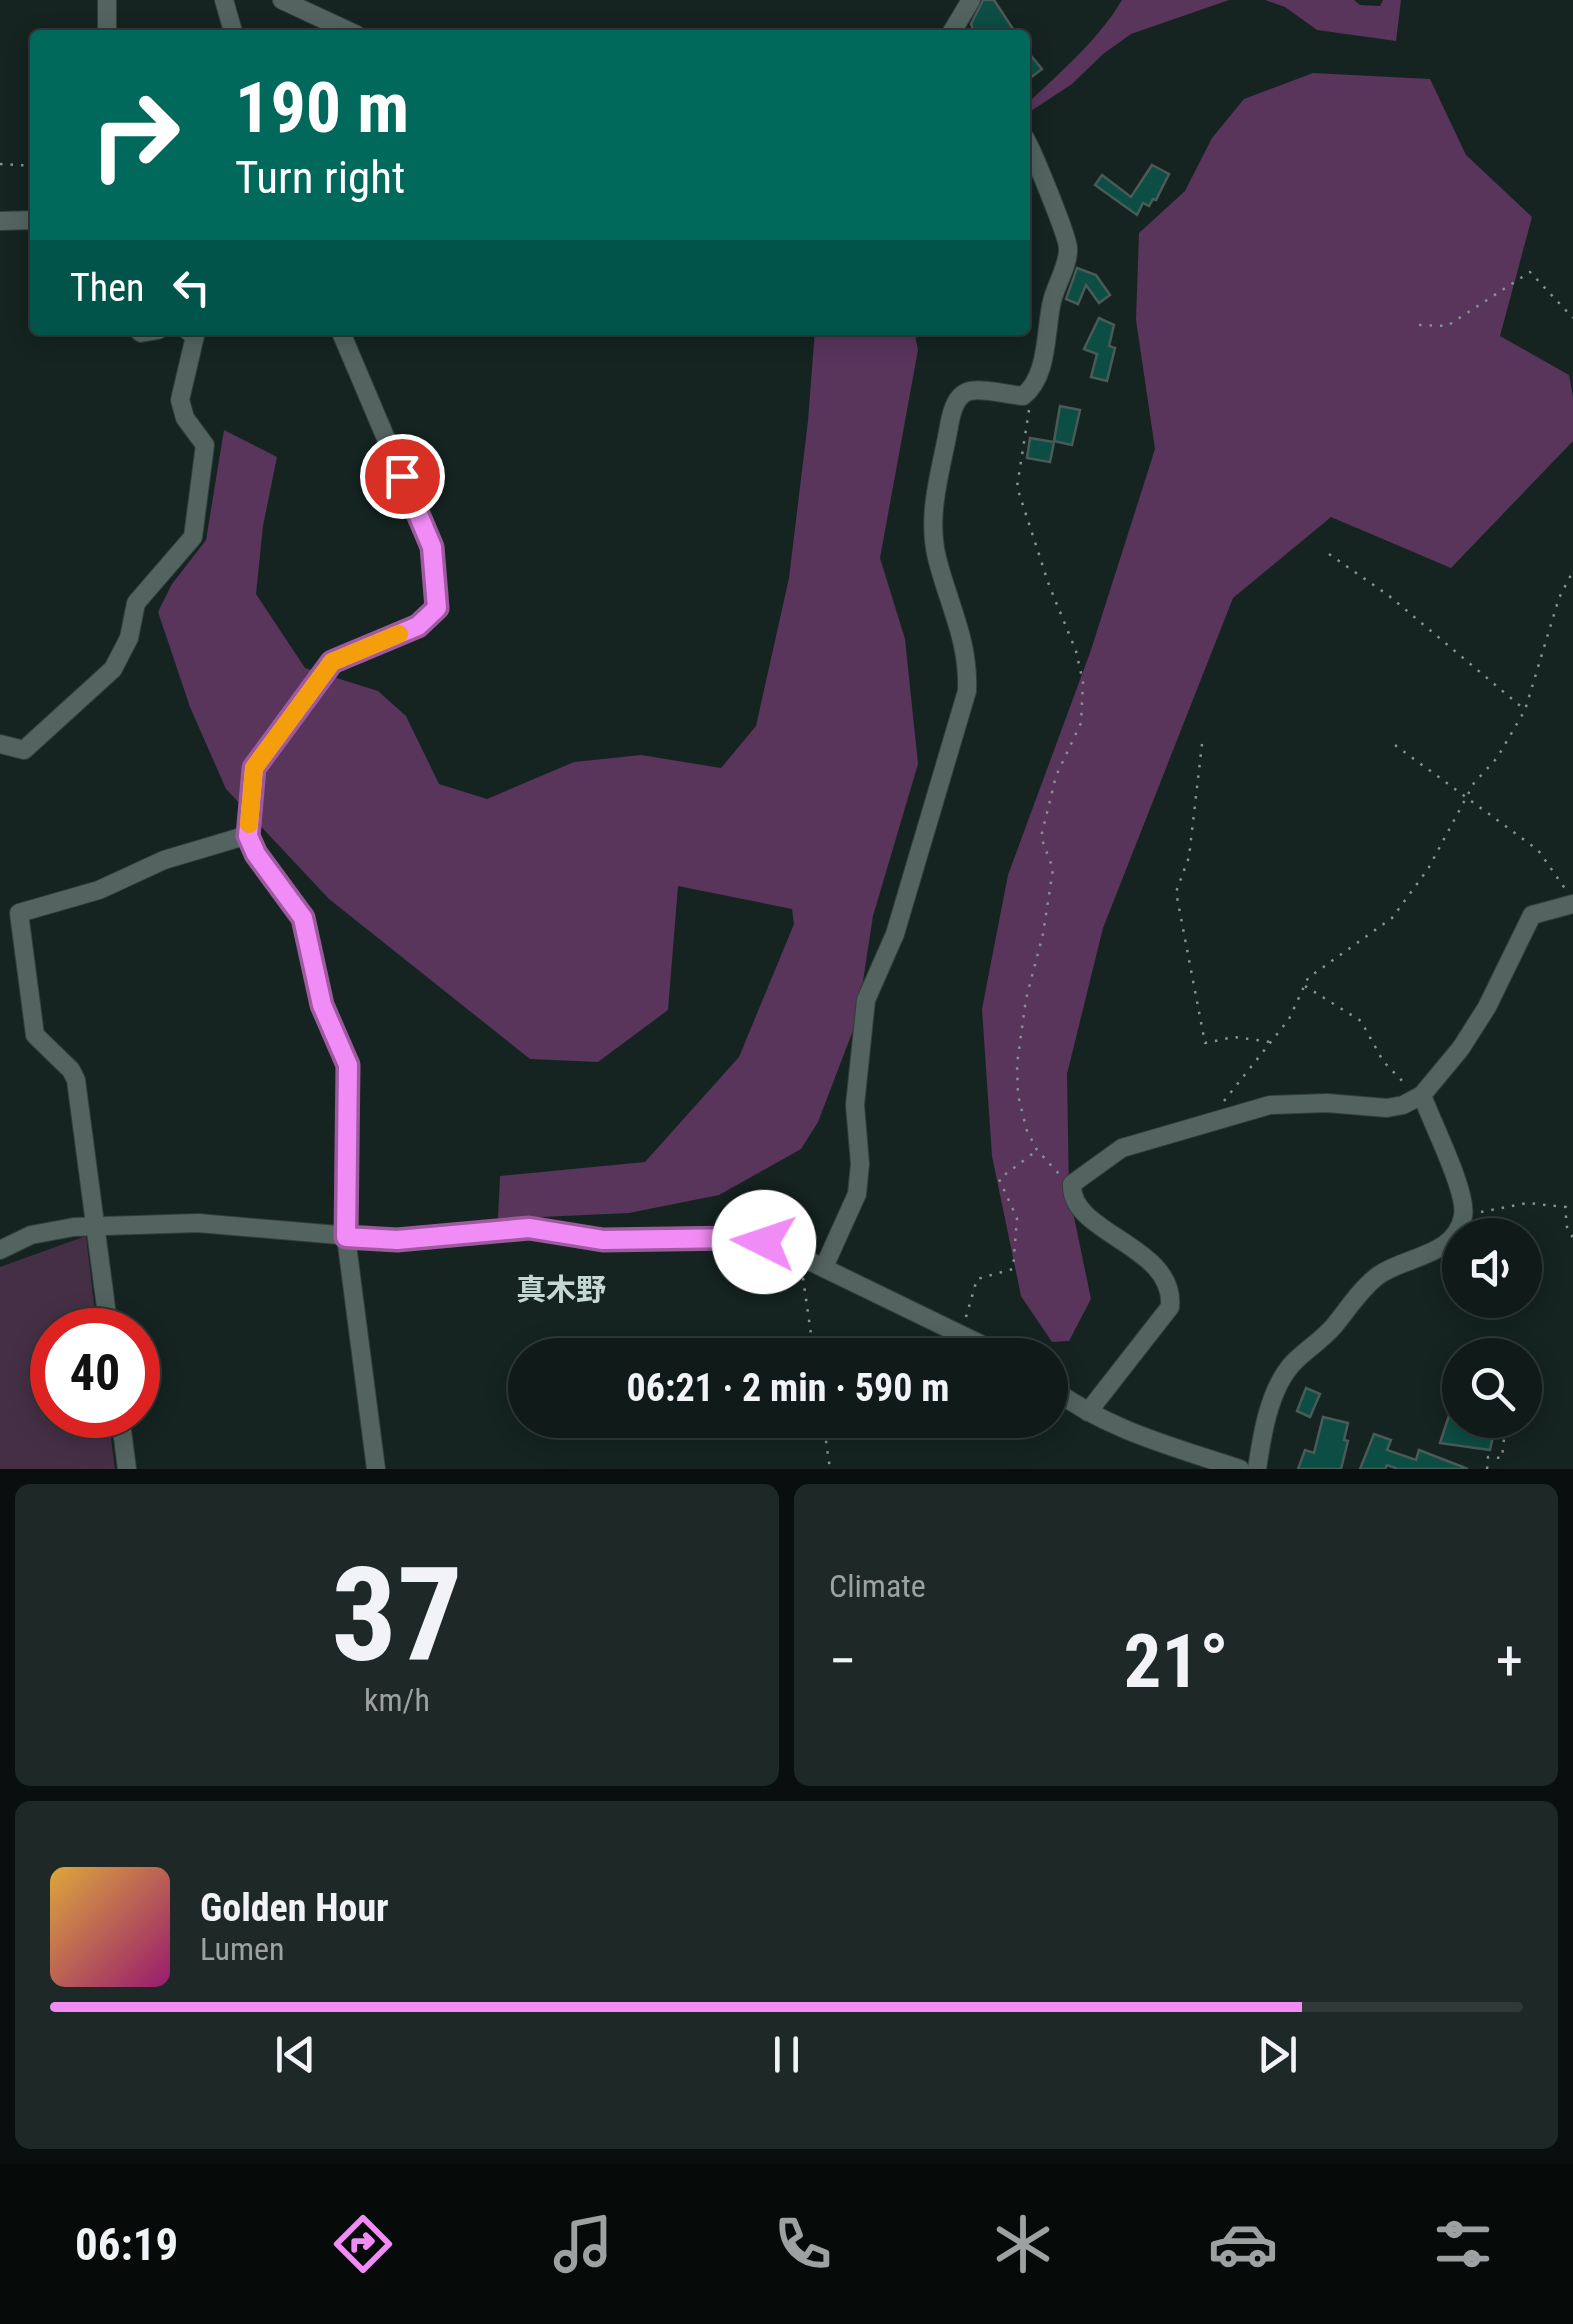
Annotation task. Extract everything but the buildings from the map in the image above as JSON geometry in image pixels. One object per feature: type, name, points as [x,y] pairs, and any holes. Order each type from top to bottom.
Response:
[{"type":"street","points":[[107,0],[107,30]]},
{"type":"street","points":[[224,0],[233,30]]},
{"type":"street","points":[[282,0],[346,30]]},
{"type":"street","points":[[953,30],[971,0]]},
{"type":"street","points":[[824,1267],[857,1194],[860,1164],[854,1105],[866,1000],[895,934],[968,692],[963,636],[936,556],[933,524],[934,497],[952,411],[960,397],[970,391],[1023,396],[1032,389],[1068,248],[1030,147]]},
{"type":"street","points":[[0,221],[30,220]]},
{"type":"street","points":[[0,744],[24,750],[114,669],[129,638],[136,603],[193,537],[205,445],[184,418],[180,400],[193,335]]},
{"type":"street","points":[[342,335],[432,547],[437,608],[418,626],[332,662],[254,768],[248,836],[256,854],[303,918],[322,1005],[348,1065],[346,1237],[376,1469]]},
{"type":"street","points":[[106,1308],[76,1080],[71,1070],[35,1036],[19,913],[99,890],[164,860],[248,836]]},
{"type":"street","points":[[1088,1412],[1170,1307],[1172,1293],[1152,1264],[1085,1212],[1074,1199],[1072,1184],[1122,1148],[1270,1105],[1327,1103],[1387,1108],[1420,1096],[1443,1072],[1487,1006],[1532,915],[1573,901]]},
{"type":"street","points":[[1257,1469],[1272,1403],[1292,1365],[1325,1336],[1379,1275],[1424,1257],[1453,1238],[1464,1215],[1450,1159],[1420,1096]]},
{"type":"street","points":[[0,1250],[31,1234],[96,1226],[227,1224],[397,1240],[529,1228],[603,1240],[735,1238],[764,1242],[800,1256],[971,1338]]},
{"type":"street","points":[[1068,1399],[1125,1431],[1240,1469]]},
{"type":"street","points":[[123,1438],[127,1469]]},
{"type":"path","points":[[0,164],[30,166]]},
{"type":"path","points":[[1419,324],[1447,326],[1530,272],[1573,318]]},
{"type":"path","points":[[1032,389],[1017,487],[1083,682],[1081,723],[1056,776],[1041,836],[1053,869],[1043,934],[1026,999],[1017,1064],[1018,1095],[1027,1131],[1037,1150],[1072,1184]]},
{"type":"path","points":[[1329,554],[1388,595],[1525,710]]},
{"type":"path","points":[[1219,1122],[1223,1102],[1289,1019],[1305,986],[1320,970],[1392,918],[1428,869],[1474,783],[1498,758],[1525,710],[1559,598],[1573,571]]},
{"type":"path","points":[[1202,744],[1189,857],[1176,892],[1205,1043],[1234,1037],[1272,1042]]},
{"type":"path","points":[[1395,745],[1538,850],[1573,901]]},
{"type":"path","points":[[1305,986],[1361,1021],[1382,1061],[1420,1096]]},
{"type":"path","points":[[962,1333],[978,1279],[1013,1269],[1017,1218],[999,1178],[1037,1150]]},
{"type":"path","points":[[1464,1215],[1527,1203],[1566,1208],[1566,1225],[1573,1238]]},
{"type":"path","points":[[800,1256],[812,1338]]},
{"type":"path","points":[[826,1438],[830,1469]]},
{"type":"path","points":[[1487,1469],[1488,1457],[1502,1458],[1504,1438]]},
{"type":"shaded area","points":[[1122,0],[1229,0],[1131,34],[1072,84],[1031,111],[1030,101],[1090,43]]},
{"type":"shaded area","points":[[1265,0],[1354,0],[1360,5],[1380,6],[1383,0],[1401,0],[1396,41],[1317,30],[1285,7]]},
{"type":"shaded area","points":[[1313,73],[1430,79],[1466,155],[1532,217],[1500,336],[1569,375],[1573,441],[1451,568],[1331,517],[1233,598],[1103,928],[1067,1074],[1069,1193],[1091,1299],[1068,1341],[1068,1338],[1049,1338],[1021,1296],[992,1156],[982,1009],[1008,875],[1091,650],[1155,449],[1136,320],[1139,233],[1185,191],[1212,138],[1244,99]]},
{"type":"shaded area","points":[[815,335],[915,335],[918,350],[880,558],[905,639],[918,764],[873,916],[857,1020],[818,1122],[801,1149],[719,1195],[629,1213],[498,1219],[500,1176],[645,1162],[739,1057],[794,924],[792,909],[678,886],[668,1010],[598,1062],[530,1059],[329,899],[226,789],[190,707],[158,612],[172,584],[206,540],[224,430],[277,457],[263,526],[256,594],[305,668],[378,691],[406,716],[439,784],[487,799],[574,762],[641,755],[721,768],[756,726],[789,578]]},
{"type":"shaded area","points":[[86,1236],[94,1308],[30,1308],[30,1438],[111,1438],[115,1469],[0,1469],[0,1267]]},
{"type":"slow traffic","points":[[249,824],[254,768],[332,662],[399,634]]},
{"type":"district","name":"真木野","points":[[561,1290]]},
{"type":"route","points":[[402,476],[432,547],[437,608],[418,626],[332,662],[254,768],[248,836],[256,854],[303,918],[322,1005],[348,1065],[346,1237],[397,1240],[529,1228],[603,1240],[735,1238],[764,1242]]}]
